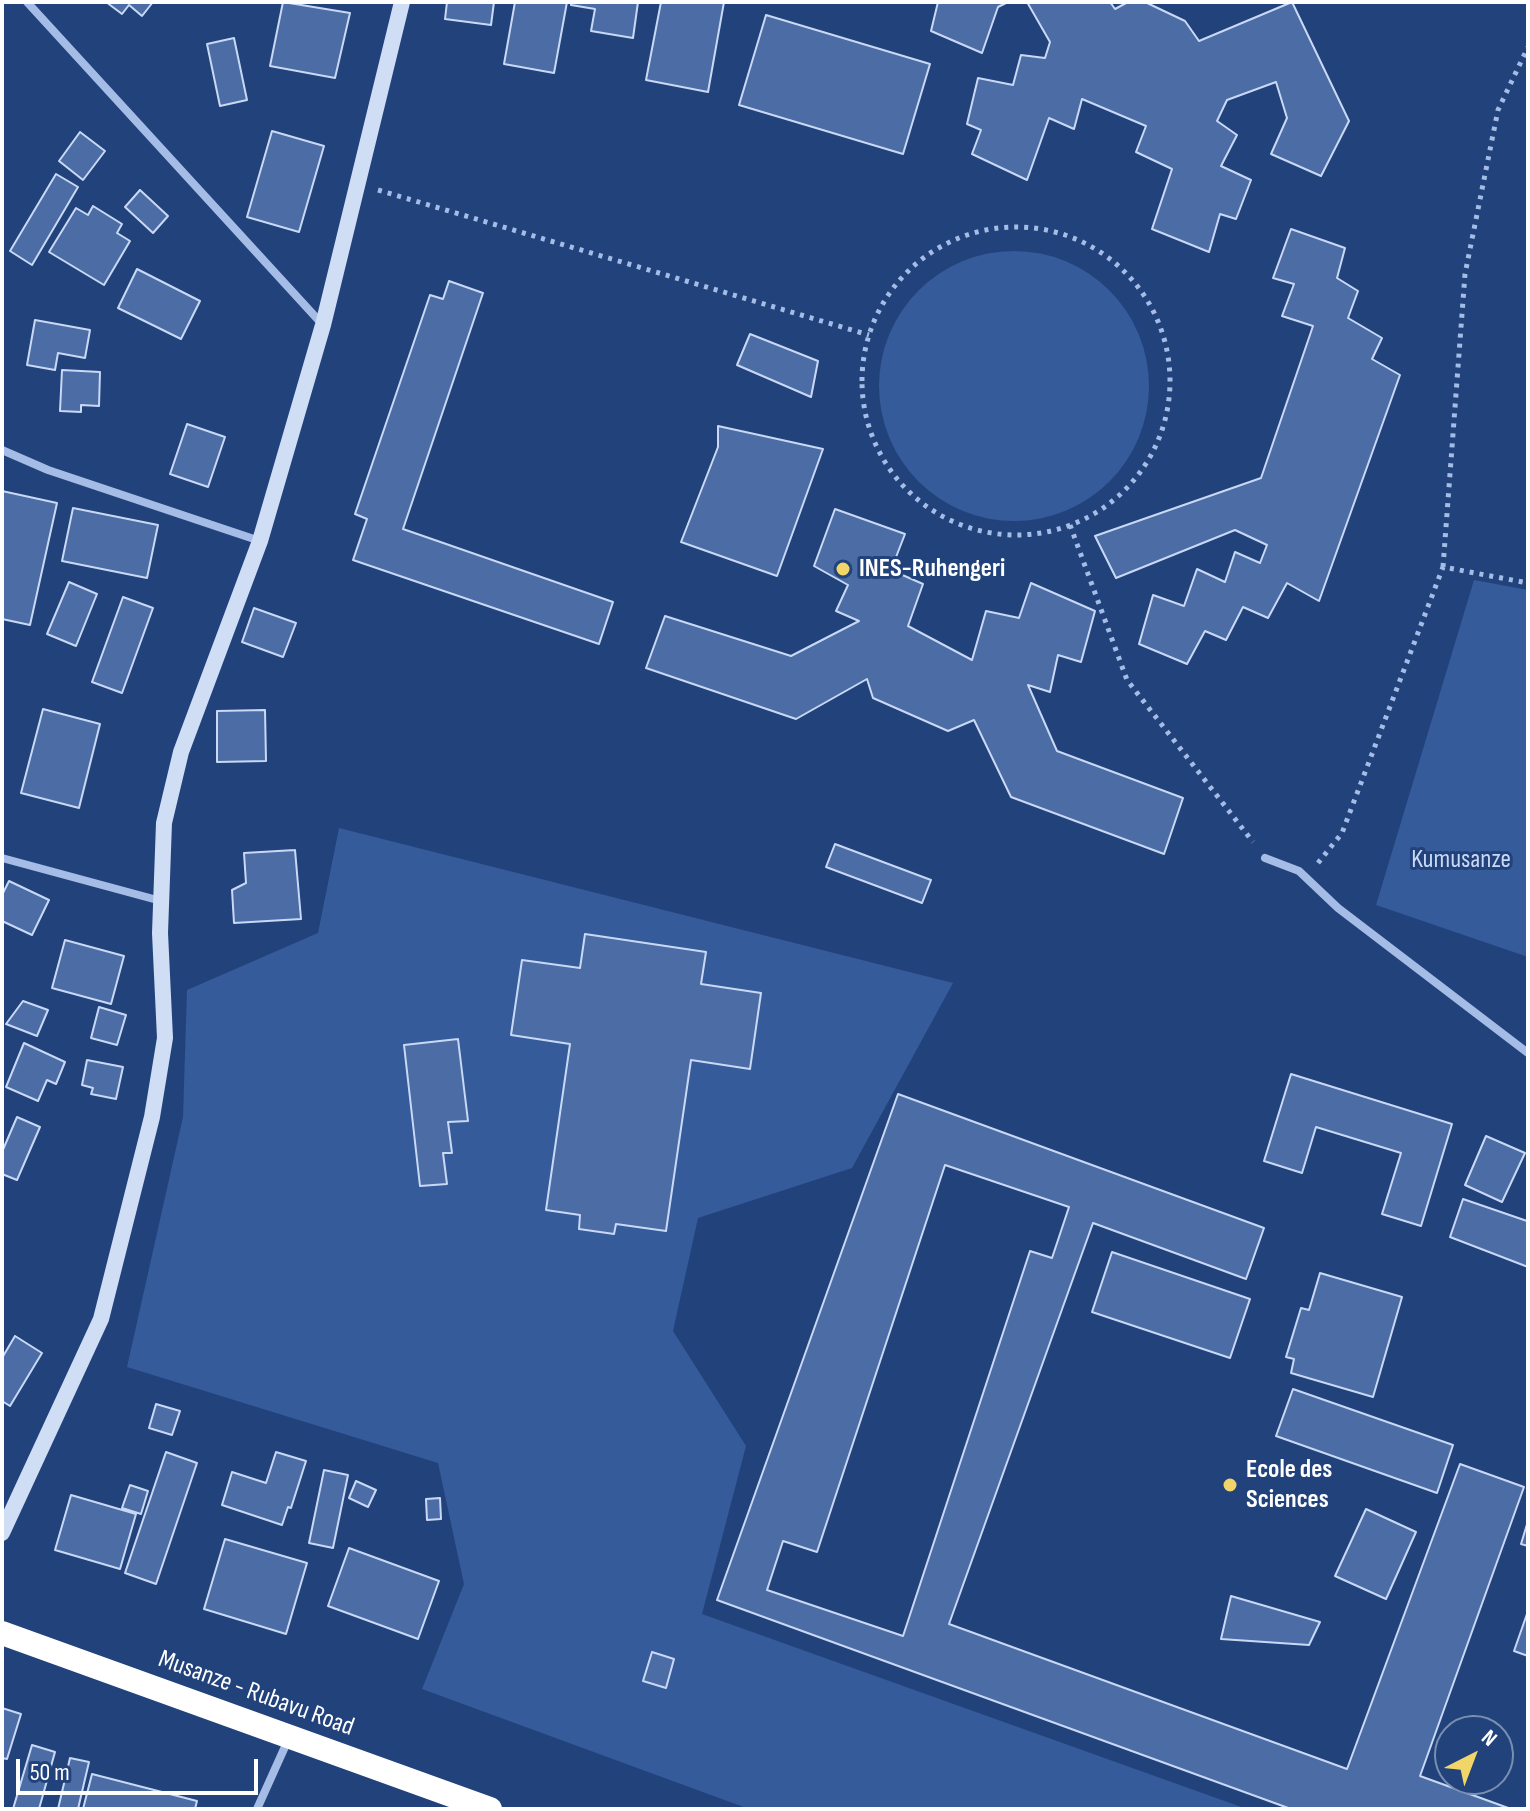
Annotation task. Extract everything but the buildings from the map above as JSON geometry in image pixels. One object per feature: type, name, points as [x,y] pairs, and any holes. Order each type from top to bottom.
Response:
[{"type":"highway","name":"Musanze - Rubavu Road","points":[[2,1633],[490,1809]]},
{"type":"main road","points":[[2,1533],[101,1319],[145,1146],[165,1038],[160,933],[164,823],[181,752],[260,541],[323,325],[402,2]]},
{"type":"street","points":[[27,2],[323,325]]},
{"type":"street","points":[[2,450],[48,470],[260,541]]},
{"type":"street","points":[[2,858],[161,901]]},
{"type":"street","points":[[1265,858],[1299,871],[1338,908],[1528,1053]]},
{"type":"street","points":[[257,1809],[290,1735]]},
{"type":"path","points":[[1299,871],[1315,867],[1342,833],[1443,567],[1465,274],[1498,110],[1528,47]]},
{"type":"path","points":[[358,184],[869,335]]},
{"type":"path","points":[[991,228],[1045,228],[1095,248],[1136,283],[1162,329],[1172,382],[1162,435],[1136,481],[1095,516],[1070,525],[1045,534],[991,534],[946,519],[908,492],[880,455],[864,410],[862,363],[869,335],[899,279],[940,245],[991,228]]},
{"type":"path","points":[[1070,525],[1127,680],[1265,858]]},
{"type":"path","points":[[1443,567],[1528,583]]},
{"type":"green space","points":[[1027,251],[1066,261],[1110,290],[1139,334],[1147,360],[1147,412],[1139,438],[1110,482],[1066,511],[1027,521],[1001,521],[950,505],[928,491],[909,472],[889,438],[881,412],[879,373],[895,322],[909,300],[928,281],[962,261],[988,253]]},
{"type":"green space","name":"Kumusanze","points":[[1474,580],[1528,590],[1528,957],[1376,905]]},
{"type":"green space","points":[[339,828],[953,983],[852,1168],[698,1218],[673,1331],[746,1446],[702,1614],[1247,1809],[749,1809],[422,1689],[464,1584],[438,1463],[127,1367],[183,1117],[187,990],[318,933]]},
{"type":"place","name":"INES-Ruhengeri","points":[[843,569]]},
{"type":"place","name":"Ecole des Sciences","points":[[1230,1485]]}]
